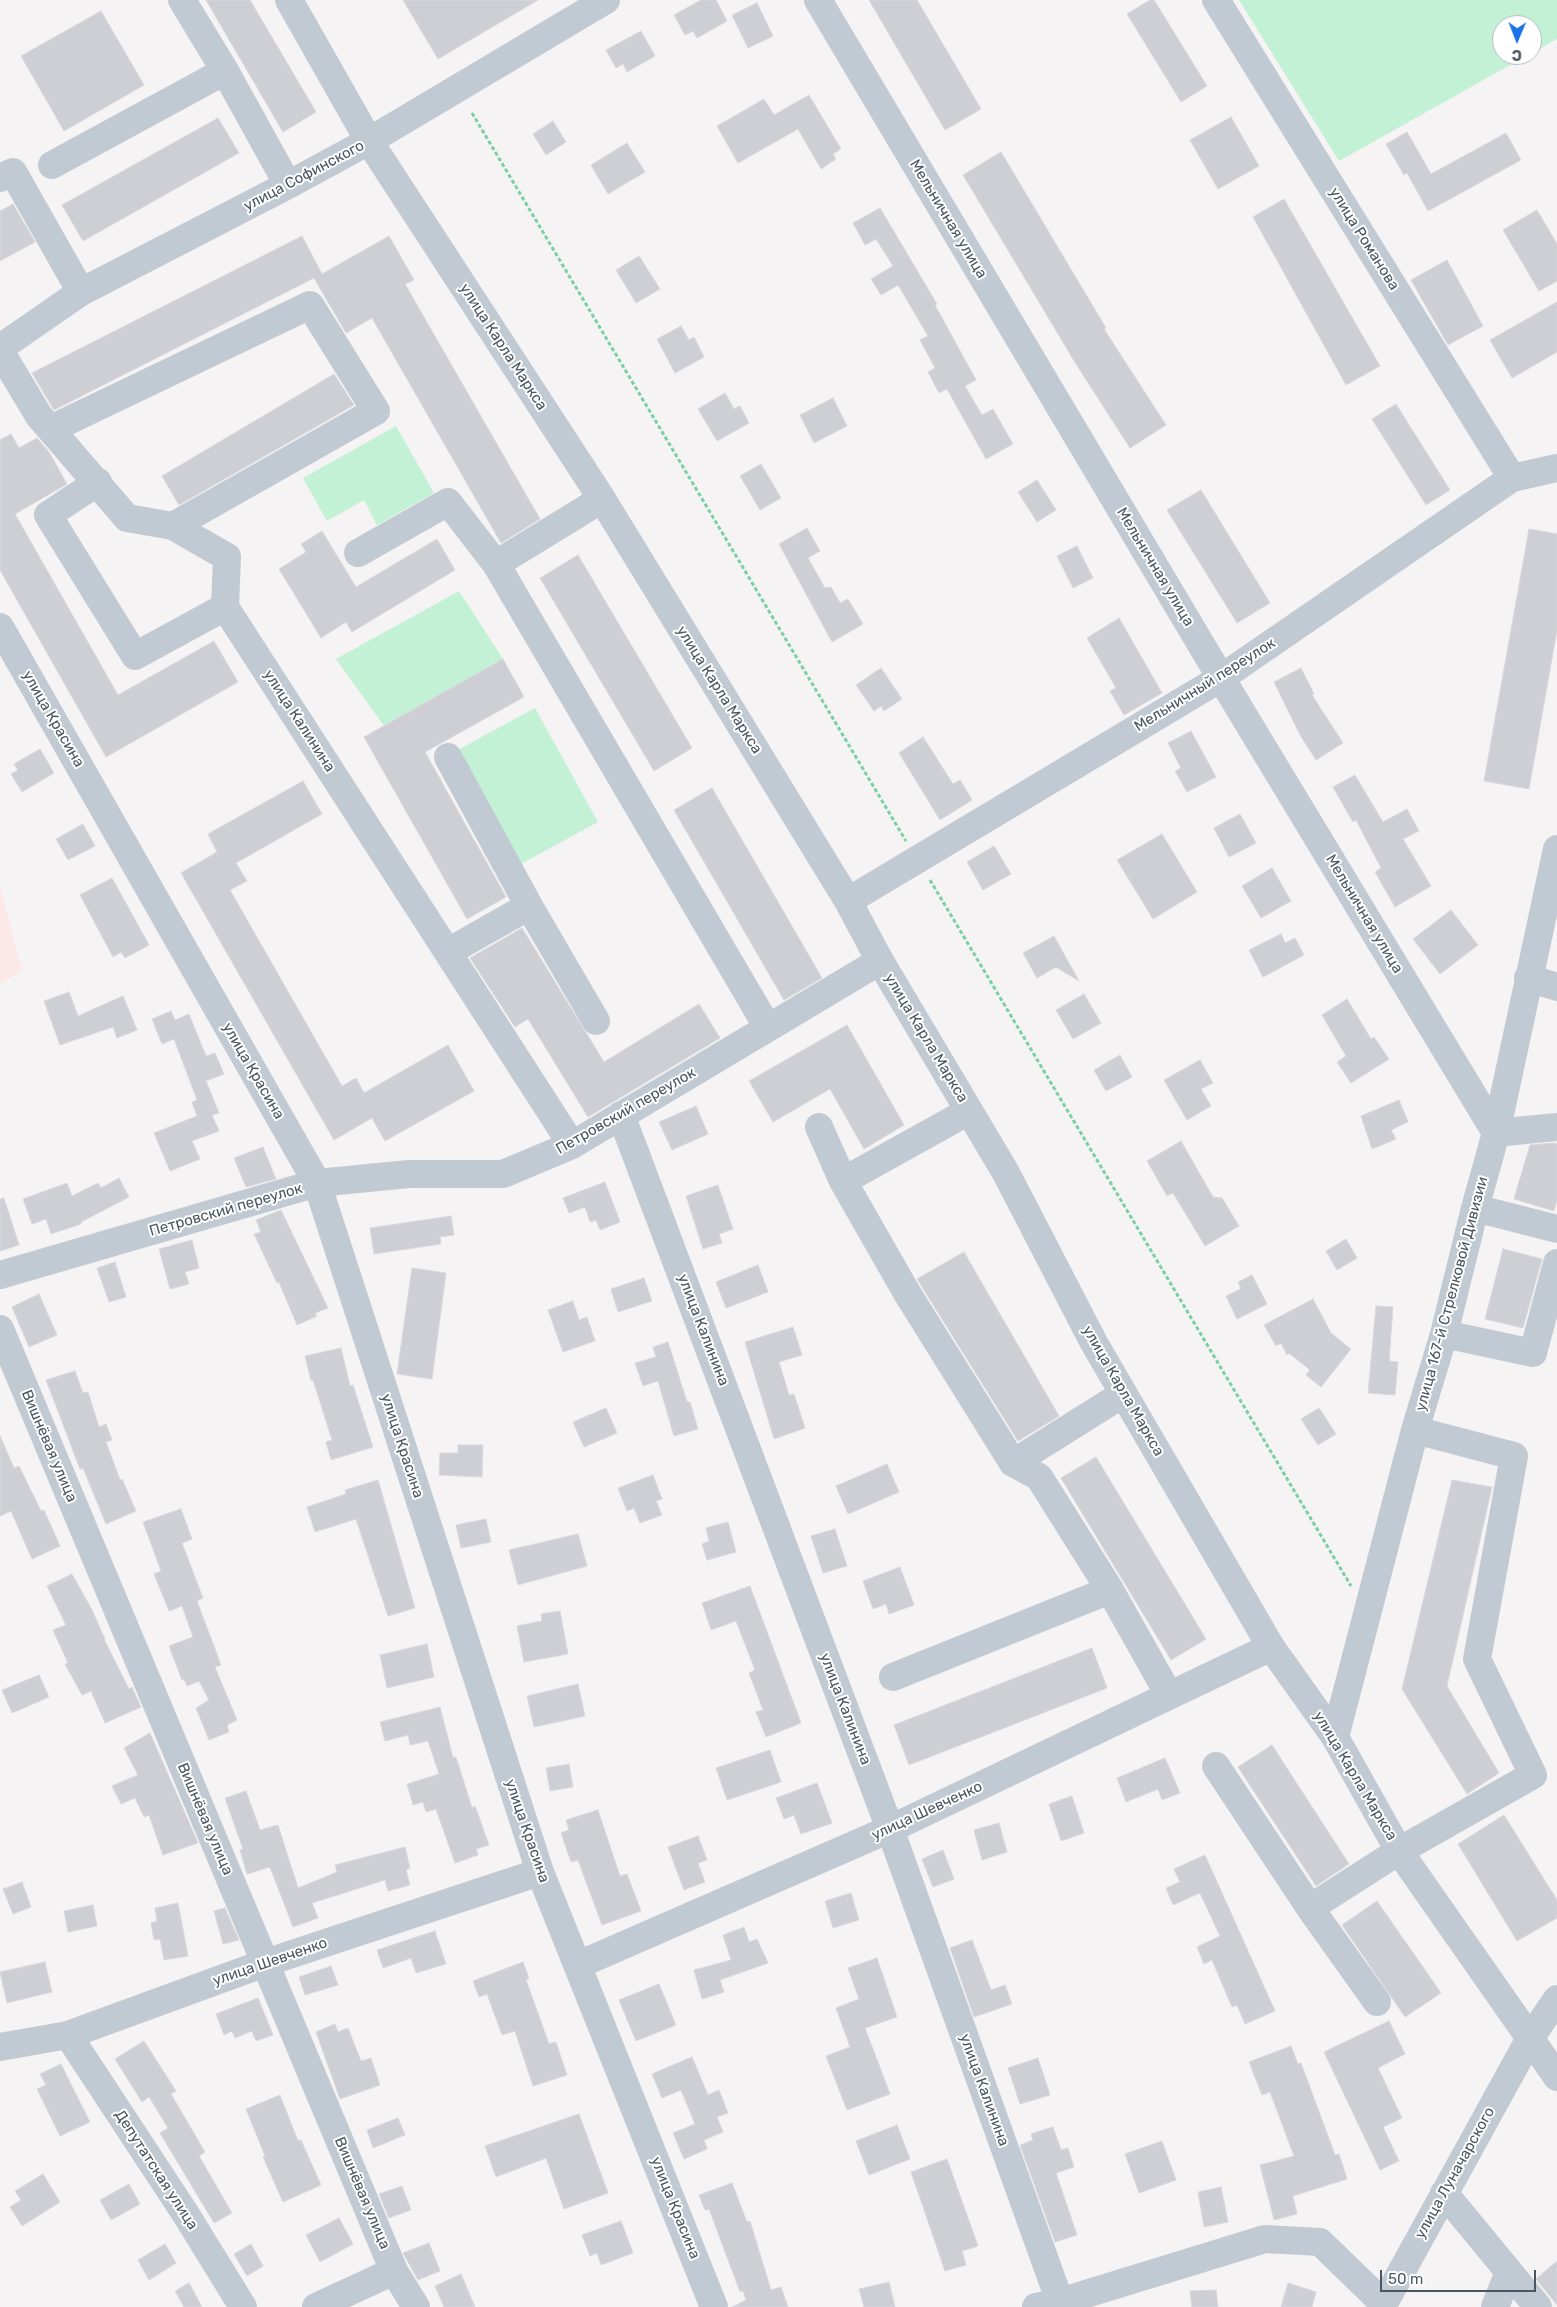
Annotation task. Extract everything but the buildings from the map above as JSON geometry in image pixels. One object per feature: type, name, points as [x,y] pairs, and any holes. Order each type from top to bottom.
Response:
[{"type":"street","points":[[182,0],[226,71],[288,185]]},
{"type":"street","name":"улица Карла Маркса","points":[[289,0],[369,141],[602,499],[848,900],[880,961],[1006,1173],[1094,1343],[1271,1647],[1335,1737],[1399,1852],[1557,2078]]},
{"type":"street","name":"улица Софинского","points":[[0,350],[80,292],[369,141],[606,0]]},
{"type":"street","name":"Мельничная улица","points":[[818,0],[1221,678],[1496,1133]]},
{"type":"street","name":"улица Романова","points":[[1216,0],[1512,478]]},
{"type":"street","points":[[52,164],[226,71]]},
{"type":"street","points":[[0,178],[13,172],[80,292]]},
{"type":"street","points":[[51,429],[310,305],[376,411],[173,526]]},
{"type":"street","points":[[0,350],[40,416],[98,482],[128,518],[173,526],[227,557],[225,607],[135,656],[48,515],[98,482]]},
{"type":"street","name":"Мельничный переулок","points":[[848,900],[1221,678],[1512,478],[1557,468]]},
{"type":"street","points":[[496,564],[602,499]]},
{"type":"street","points":[[358,553],[448,502],[496,564],[768,1028]]},
{"type":"street","name":"улица Калинина","points":[[225,607],[572,1144]]},
{"type":"street","name":"улица Красина","points":[[0,627],[317,1183],[540,1872],[714,2307]]},
{"type":"street","points":[[448,757],[529,906],[596,1021]]},
{"type":"street","name":"улица 167-й Стрелковой Дивизии","points":[[1335,1737],[1415,1430],[1444,1334],[1475,1208],[1496,1133],[1557,849]]},
{"type":"street","points":[[448,952],[529,906]]},
{"type":"street","name":"Петровский переулок","points":[[0,1275],[317,1183],[408,1174],[504,1174],[572,1144],[880,961]]},
{"type":"street","points":[[1528,978],[1557,987]]},
{"type":"street","points":[[843,1181],[969,1111]]},
{"type":"street","name":"улица Калинина","points":[[622,1115],[890,1829],[1051,2305]]},
{"type":"street","points":[[819,1127],[843,1181],[907,1293],[1013,1463],[1039,1478],[1110,1590],[1169,1695]]},
{"type":"street","points":[[1496,1133],[1557,1127]]},
{"type":"street","points":[[1475,1208],[1557,1229]]},
{"type":"street","points":[[1444,1334],[1533,1353],[1557,1263]]},
{"type":"street","name":"Вишнёвая улица","points":[[0,1329],[394,2271],[416,2307]]},
{"type":"street","points":[[1013,1463],[1123,1394]]},
{"type":"street","points":[[1310,1908],[1399,1852],[1533,1775],[1477,1659],[1514,1456],[1415,1430]]},
{"type":"street","points":[[893,1677],[1110,1590]]},
{"type":"street","name":"улица Шевченко","points":[[578,1965],[890,1829],[1271,1647]]},
{"type":"street","points":[[1216,1766],[1310,1908],[1378,2002]]},
{"type":"street","name":"улица Шевченко","points":[[0,2047],[68,2034],[266,1963],[540,1872]]},
{"type":"street","name":"улица Луначарского","points":[[1382,2305],[1529,2040],[1557,1999]]},
{"type":"street","name":"Депутатская улица","points":[[68,2034],[186,2213],[243,2307]]},
{"type":"street","points":[[1444,2193],[1538,2307]]},
{"type":"street","points":[[1051,2305],[1265,2239],[1320,2242],[1382,2305]]},
{"type":"street","points":[[316,2307],[394,2271]]},
{"type":"street","points":[[1495,2307],[1509,2272]]},
{"type":"shaded area","points":[[0,886],[22,971],[0,983]]},
{"type":"green space","points":[[1239,0],[1557,0],[1557,39],[1542,47],[1542,15],[1492,15],[1492,65],[1510,65],[1339,161]]},
{"type":"green space","points":[[396,426],[434,493],[377,525],[364,500],[327,521],[303,478]]},
{"type":"green space","points":[[459,591],[503,659],[384,726],[336,659]]},
{"type":"green space","points":[[535,708],[598,822],[519,865],[456,751]]}]
